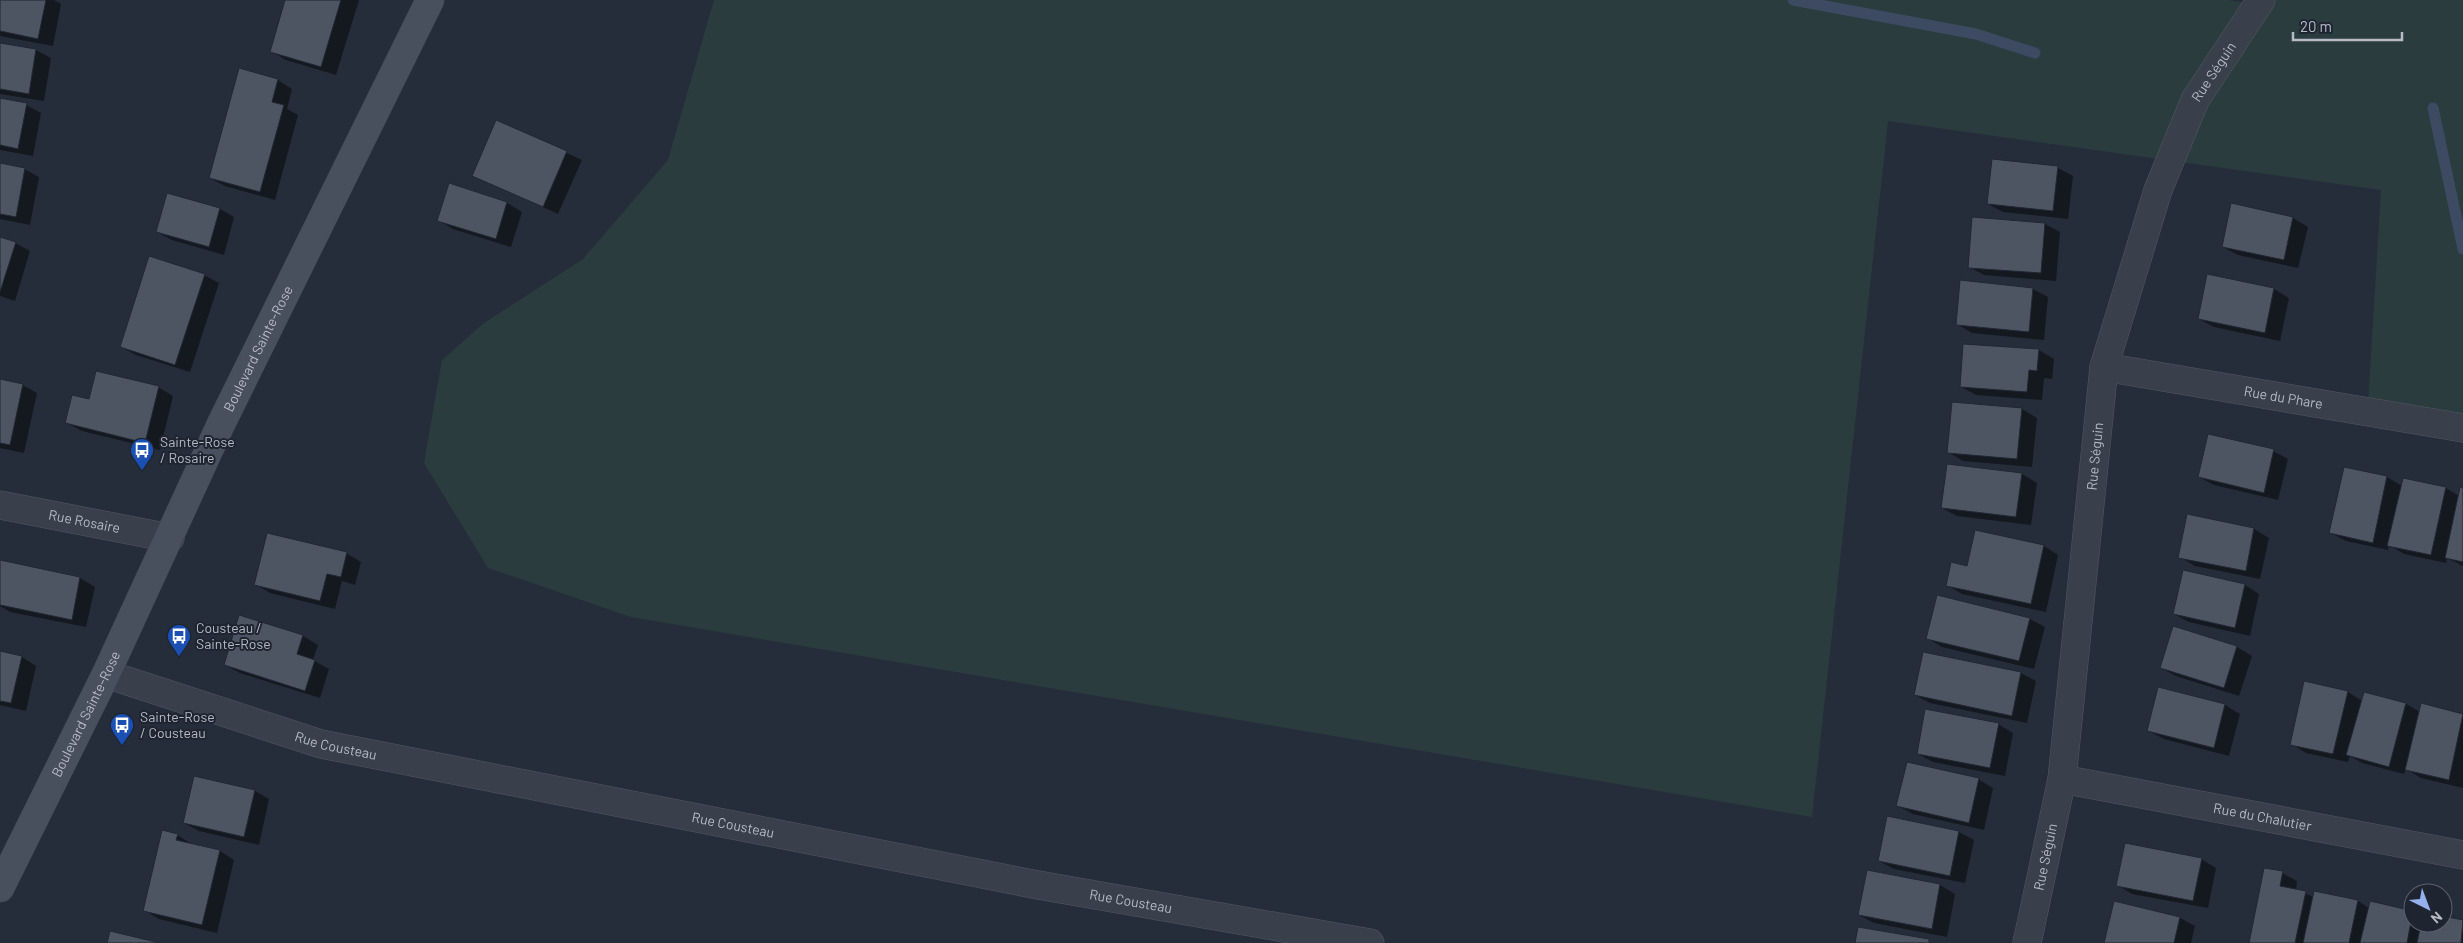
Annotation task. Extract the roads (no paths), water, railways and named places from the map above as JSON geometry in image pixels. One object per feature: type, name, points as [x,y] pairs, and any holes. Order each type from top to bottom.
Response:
[{"type":"street","name":"Boulevard Sainte-Rose","points":[[0,888],[106,674],[221,424],[430,0]]},
{"type":"street","name":"Rue Séguin","points":[[2027,943],[2062,779],[2104,367],[2158,190],[2195,100],[2260,0]]},
{"type":"street","name":"Rue du Phare","points":[[2104,367],[2463,428]]},
{"type":"street","name":"Rue Rosaire","points":[[0,506],[170,538]]},
{"type":"street","name":"Rue Cousteau","points":[[106,674],[321,744],[1038,885],[1370,943]]},
{"type":"street","name":"Rue du Chalutier","points":[[2062,779],[2463,855]]},
{"type":"waterway","points":[[1793,0],[1976,34],[2035,53]]},
{"type":"waterway","points":[[2433,108],[2463,249]]},
{"type":"place","name":"Sainte-Rose / Rosaire","points":[[142,471]]},
{"type":"place","name":"Cousteau / Sainte-Rose","points":[[179,657]]},
{"type":"place","name":"Sainte-Rose / Cousteau","points":[[122,746]]}]
